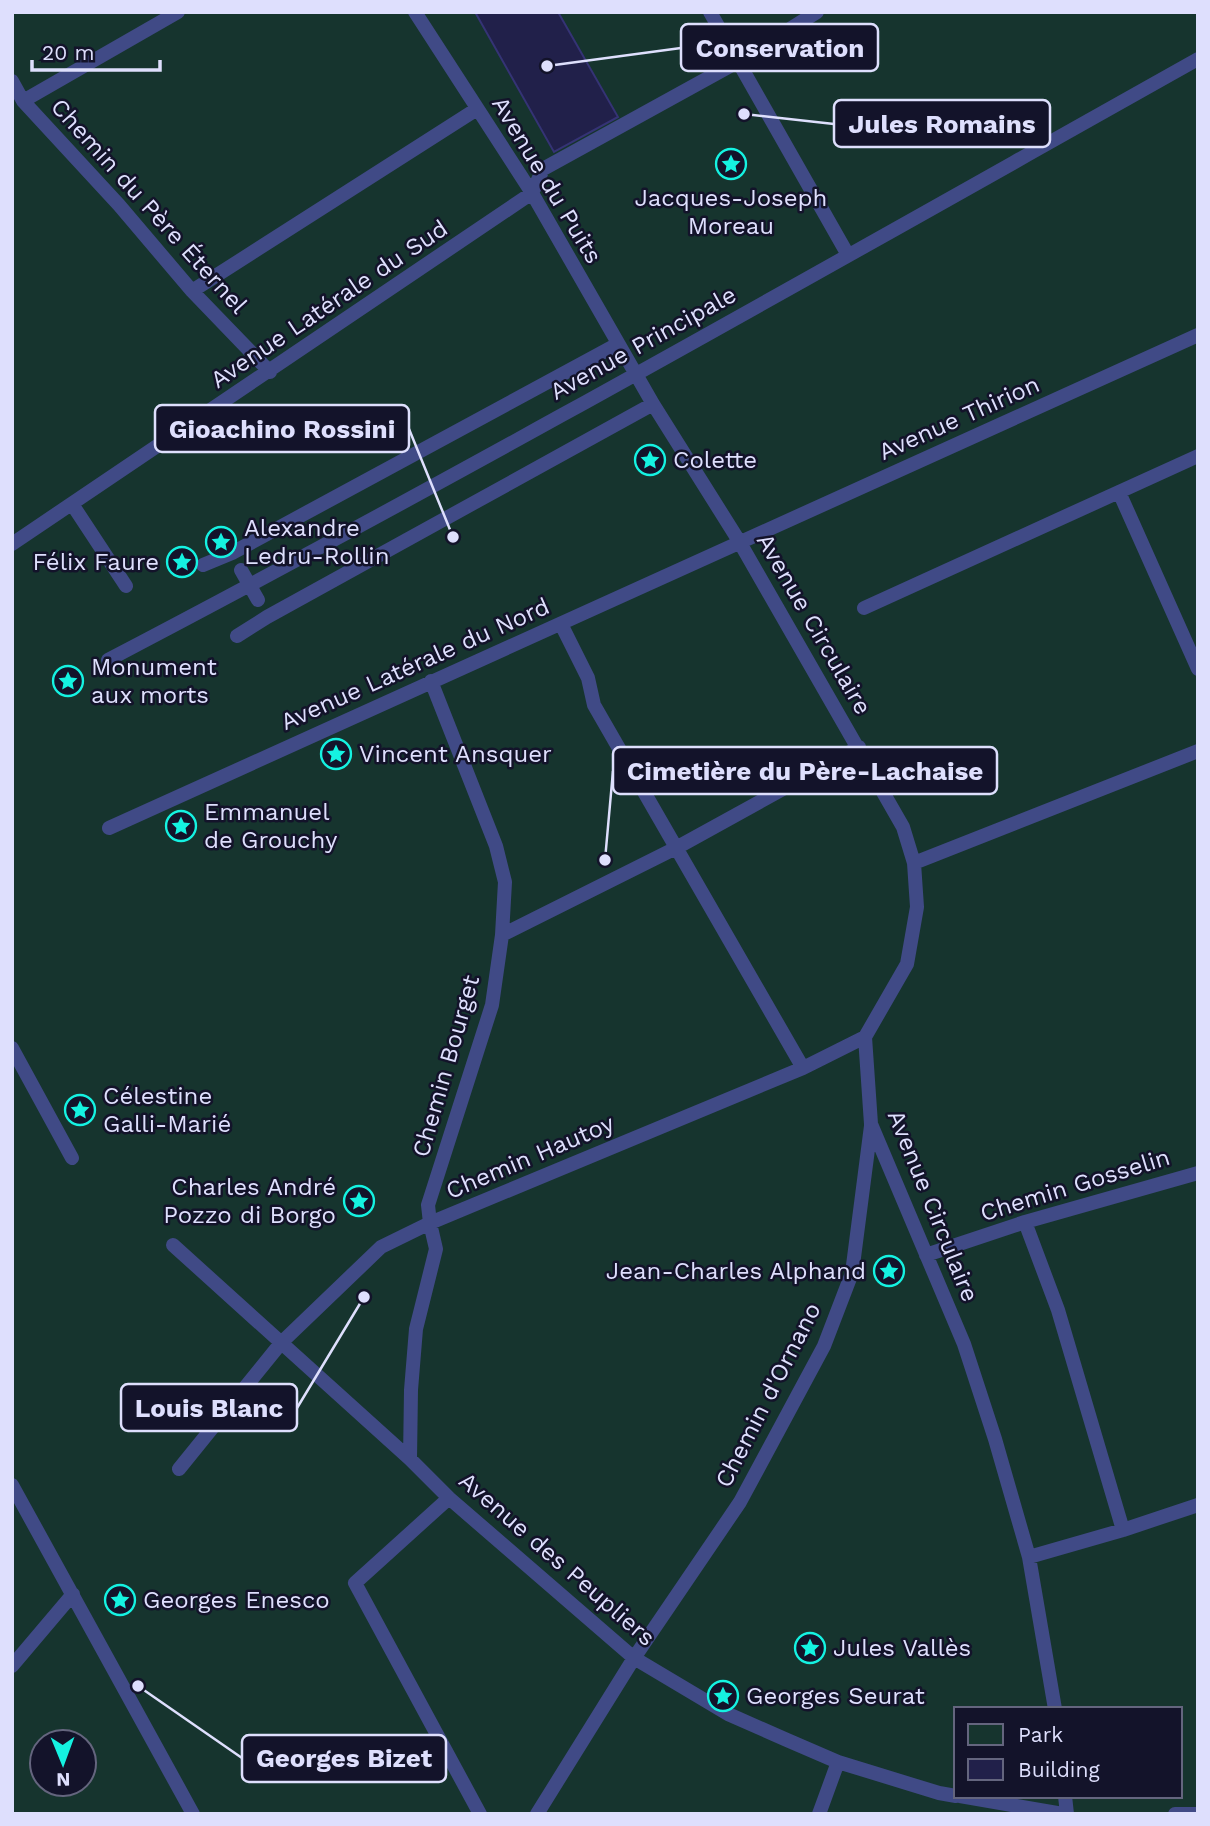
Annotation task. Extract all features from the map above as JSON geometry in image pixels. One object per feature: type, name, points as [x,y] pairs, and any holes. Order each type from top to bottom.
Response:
[{"type":"lane","points":[[23,101],[178,12]]},
{"type":"lane","name":"Avenue du Puits","points":[[415,12],[532,193],[635,373]]},
{"type":"lane","points":[[710,12],[848,255]]},
{"type":"lane","points":[[532,193],[543,169],[739,61],[817,12]]},
{"type":"lane","name":"Avenue Principale","points":[[108,660],[250,586],[1198,59]]},
{"type":"lane","name":"Chemin du Père Éternel","points":[[12,81],[23,101],[119,205],[192,291],[270,372]]},
{"type":"lane","points":[[192,291],[477,109]]},
{"type":"lane","name":"Avenue Latérale du Sud","points":[[12,544],[532,193]]},
{"type":"lane","name":"Avenue Thirion","points":[[739,541],[1198,335]]},
{"type":"lane","name":"Avenue Principale","points":[[203,565],[237,562],[618,344]]},
{"type":"lane","name":"Avenue Circulaire","points":[[635,373],[739,541],[903,827],[914,863],[917,907],[906,964],[865,1037],[871,1125],[964,1344],[995,1439],[1029,1558],[1055,1707]]},
{"type":"lane","points":[[237,636],[263,609],[653,404]]},
{"type":"lane","points":[[864,608],[1198,456]]},
{"type":"lane","points":[[1119,492],[1198,669]]},
{"type":"lane","points":[[72,504],[126,586]]},
{"type":"lane","name":"Avenue Latérale du Nord","points":[[109,828],[739,541]]},
{"type":"lane","points":[[237,562],[263,609]]},
{"type":"lane","points":[[561,624],[587,678],[594,705],[803,1069]]},
{"type":"lane","name":"Chemin Bourget","points":[[430,1223],[428,1205],[492,1005],[502,935],[505,882],[496,846],[431,681]]},
{"type":"lane","points":[[502,935],[676,848],[859,747]]},
{"type":"lane","points":[[914,863],[1198,751]]},
{"type":"lane","name":"Chemin Hautoy","points":[[410,1460],[411,1390],[416,1329],[436,1249],[430,1223],[803,1069],[865,1037]]},
{"type":"lane","points":[[12,1048],[72,1158]]},
{"type":"lane","name":"Chemin d'Ornano","points":[[537,1814],[635,1658],[740,1502],[824,1346],[852,1273],[871,1125]]},
{"type":"lane","name":"Chemin Gosselin","points":[[926,1255],[1025,1222],[1198,1173]]},
{"type":"lane","points":[[1025,1222],[1058,1310],[1123,1530]]},
{"type":"lane","points":[[179,1469],[281,1343],[381,1247],[430,1223]]},
{"type":"lane","name":"Avenue des Peupliers","points":[[173,1245],[449,1498],[635,1658],[728,1714],[838,1762],[954,1795]]},
{"type":"lane","points":[[12,1485],[192,1814]]},
{"type":"lane","points":[[449,1498],[355,1583],[480,1814]]},
{"type":"lane","points":[[1029,1558],[1198,1506]]},
{"type":"lane","points":[[12,1666],[73,1594]]},
{"type":"lane","points":[[818,1814],[838,1762]]},
{"type":"lane","name":"Avenue des Peupliers","points":[[970,1798],[1065,1814]]},
{"type":"lane","points":[[1175,1814],[1198,1814]]},
{"type":"green space","points":[[12,12],[1198,12],[1198,1814],[12,1814]]},
{"type":"building","points":[[475,12],[558,12],[618,117],[554,152]]},
{"type":"place","name":"Conservation","points":[[547,66]]},
{"type":"place","name":"Jules Romains","points":[[744,114]]},
{"type":"place","name":"Jacques-Joseph Moreau","points":[[731,164]]},
{"type":"place","name":"Colette","points":[[650,460]]},
{"type":"place","name":"Gioachino Rossini","points":[[453,537]]},
{"type":"place","name":"Alexandre Ledru-Rollin","points":[[221,542]]},
{"type":"place","name":"Félix Faure","points":[[182,562]]},
{"type":"place","name":"Monument aux morts","points":[[68,681]]},
{"type":"place","name":"Vincent Ansquer","points":[[336,754]]},
{"type":"place","name":"Emmanuel de Grouchy","points":[[181,826]]},
{"type":"place","name":"Cimetière du Père-Lachaise","points":[[605,860]]},
{"type":"place","name":"Célestine Galli-Marié","points":[[80,1110]]},
{"type":"place","name":"Charles André Pozzo di Borgo","points":[[359,1201]]},
{"type":"place","name":"Jean-Charles Alphand","points":[[889,1271]]},
{"type":"place","name":"Louis Blanc","points":[[364,1297]]},
{"type":"place","name":"Georges Enesco","points":[[120,1600]]},
{"type":"place","name":"Jules Vallès","points":[[810,1648]]},
{"type":"place","name":"Georges Bizet","points":[[138,1686]]},
{"type":"place","name":"Georges Seurat","points":[[723,1696]]}]
